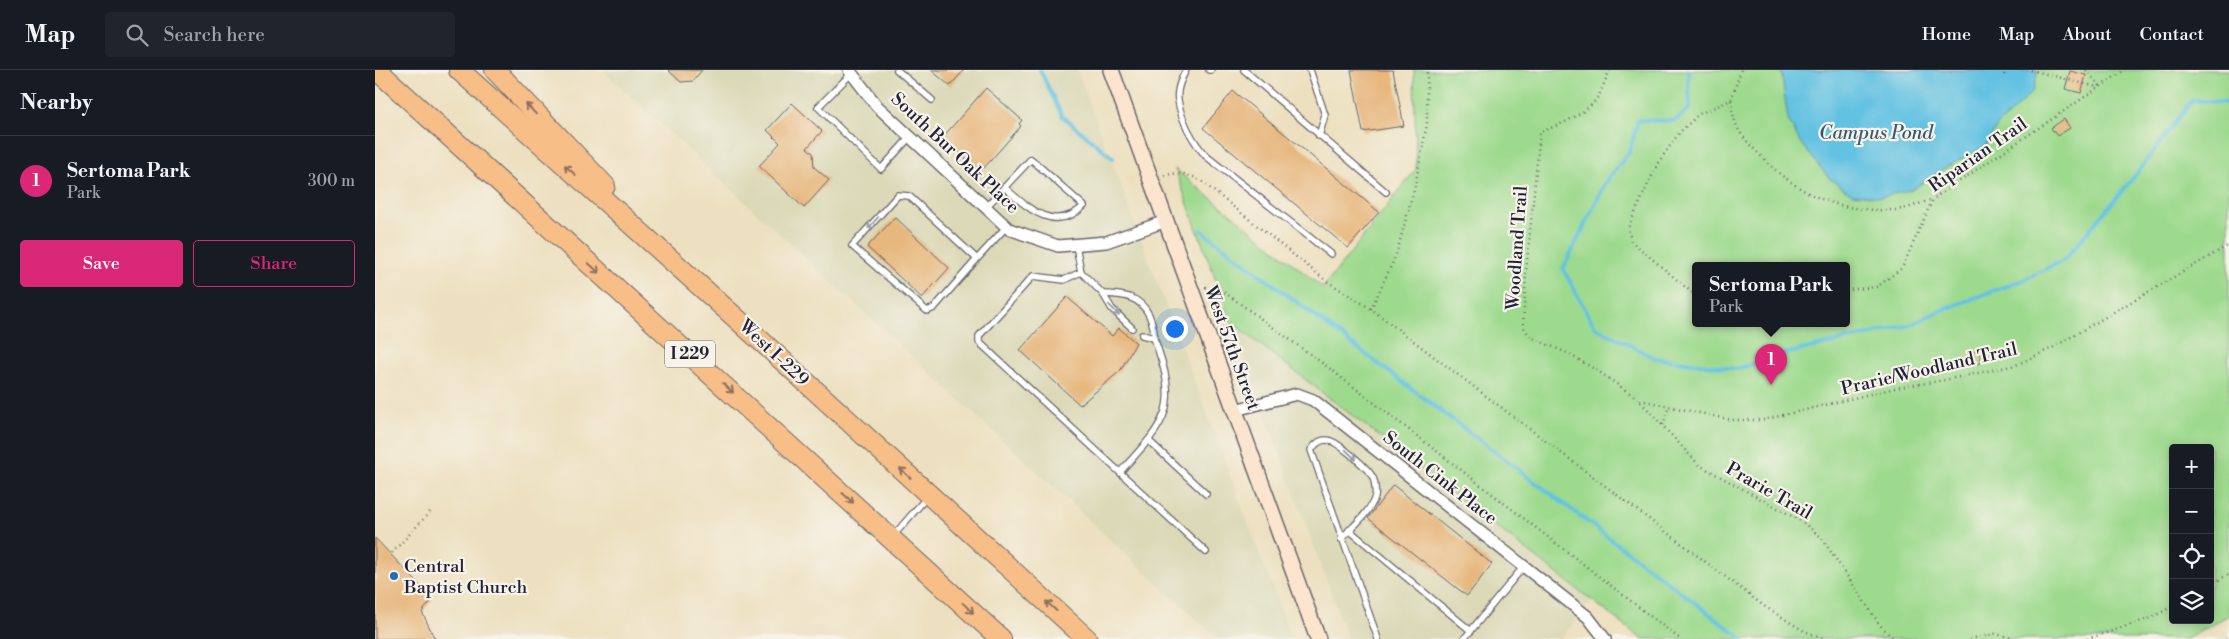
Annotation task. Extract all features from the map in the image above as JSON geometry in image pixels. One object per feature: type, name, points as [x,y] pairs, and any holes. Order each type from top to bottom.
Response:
[{"type":"highway","name":"I 229","points":[[377,70],[1001,639]]},
{"type":"highway","name":"West I-229","points":[[459,70],[737,319],[1087,639]]},
{"type":"highway","points":[[495,70],[616,197],[737,319]]},
{"type":"highway","points":[[375,87],[577,252]]},
{"type":"main road","name":"West 57th Street","points":[[1112,70],[1319,639]]},
{"type":"street","name":"South Bur Oak Place","points":[[851,72],[877,106],[1007,226],[1058,246],[1106,242],[1166,221]]},
{"type":"street","name":"South Cink Place","points":[[1235,410],[1282,396],[1304,395],[1588,617],[1605,639]]},
{"type":"lane","points":[[897,70],[932,100]]},
{"type":"lane","points":[[1186,70],[1179,83],[1177,100],[1194,144],[1206,156],[1331,254]]},
{"type":"lane","points":[[1244,70],[1385,192]]},
{"type":"lane","points":[[1311,70],[1325,115],[1319,136]]},
{"type":"lane","points":[[851,72],[818,107],[881,169],[910,137]]},
{"type":"lane","points":[[986,207],[1004,187],[1031,159],[1084,206],[1077,213],[1066,217],[1042,216],[1033,212],[1004,187]]},
{"type":"lane","points":[[977,259],[909,196],[897,195],[852,246],[927,311],[934,308],[1007,226]]},
{"type":"lane","points":[[1075,245],[1081,272],[1103,294],[1112,309],[1133,328]]},
{"type":"lane","points":[[1081,272],[1065,280],[1033,276],[978,339],[1206,552]]},
{"type":"lane","points":[[1103,294],[1125,295],[1140,302],[1151,320],[1154,338],[1164,367],[1169,394],[1161,423],[1149,441],[1120,472]]},
{"type":"lane","points":[[1142,336],[1154,338]]},
{"type":"lane","points":[[1341,539],[1369,509],[1375,496],[1373,478],[1347,451],[1333,441],[1325,440],[1317,443],[1311,450],[1341,539],[1378,639]]},
{"type":"lane","points":[[1149,441],[1206,494]]},
{"type":"lane","points":[[891,538],[928,495]]},
{"type":"lane","points":[[1349,530],[1471,631]]},
{"type":"lane","points":[[1464,639],[1524,566]]},
{"type":"path","points":[[1371,309],[1396,256],[1415,186],[1427,124],[1427,70]]},
{"type":"path","name":"Woodland Trail","points":[[1610,70],[1598,97],[1584,111],[1540,132],[1526,272],[1523,326],[1529,337],[1567,353],[1598,371],[1638,400]]},
{"type":"path","points":[[1741,70],[1731,100],[1733,121],[1748,143],[1779,174],[1813,197],[1852,208],[1894,210],[1933,199]]},
{"type":"path","points":[[2004,75],[2006,70]]},
{"type":"path","points":[[2031,70],[2099,87]]},
{"type":"path","points":[[2086,70],[2099,87]]},
{"type":"path","name":"Riparian Trail","points":[[1850,290],[1877,287],[1902,268],[1933,199],[1969,177],[2125,70]]},
{"type":"path","points":[[1692,293],[1631,241],[1627,228],[1657,163],[1680,132],[1699,114],[1731,100]]},
{"type":"path","points":[[1151,181],[1176,172],[1201,180],[1325,280],[1371,309],[1764,606],[1804,631],[1827,639]]},
{"type":"path","name":"Prarie/Woodland Trail","points":[[1638,400],[1732,420],[1763,420],[1895,388],[1953,379],[2016,365],[2052,348],[2229,245]]},
{"type":"path","points":[[1191,288],[1213,287],[1224,292],[1273,327],[1329,368],[1680,639]]},
{"type":"path","name":"Prarie Trail","points":[[1638,400],[1699,465],[1801,521],[1821,537],[1880,625],[1894,639]]},
{"type":"path","points":[[1663,425],[1669,406]]},
{"type":"path","points":[[392,554],[431,511]]},
{"type":"path","points":[[2214,583],[2229,574]]},
{"type":"path","points":[[2087,639],[2151,618],[2169,608]]},
{"type":"path","points":[[1970,639],[1995,634],[2017,639]]},
{"type":"shaded area","points":[[602,70],[1077,70],[1292,639],[1218,639]]},
{"type":"shaded area","points":[[1231,322],[1592,600],[1561,639],[1348,639]]},
{"type":"green space","points":[[1414,70],[2229,70],[2229,615],[2214,624],[2214,444],[2169,444],[2169,624],[2213,624],[2187,639],[1642,639],[1231,322],[1175,169],[1323,288],[1416,169]]},
{"type":"water","name":"Campus Pond","points":[[1781,70],[2038,70],[2033,91],[1997,126],[1985,146],[1943,169],[1913,189],[1881,197],[1852,194],[1830,179],[1802,145],[1788,120]]},
{"type":"building","points":[[668,70],[702,70],[693,81],[681,82]]},
{"type":"building","points":[[931,70],[964,70],[950,86]]},
{"type":"building","points":[[1351,70],[1393,70],[1404,126],[1363,132]]},
{"type":"building","points":[[2070,71],[2086,75],[2081,93],[2065,89]]},
{"type":"building","points":[[986,88],[1022,120],[1019,124],[1021,126],[984,168],[980,164],[977,168],[942,138]]},
{"type":"building","points":[[1233,91],[1379,212],[1348,248],[1203,128]]},
{"type":"building","points":[[792,103],[822,131],[807,148],[813,153],[814,167],[829,180],[804,208],[759,166],[780,143],[767,130]]},
{"type":"building","points":[[2064,119],[2070,128],[2057,136],[2051,128]]},
{"type":"building","points":[[895,217],[949,268],[922,298],[867,247]]},
{"type":"building","points":[[1067,297],[1112,336],[1119,328],[1136,343],[1120,371],[1080,405],[1020,350]]},
{"type":"building","points":[[1979,351],[1981,363],[1969,365],[1968,352]]},
{"type":"building","points":[[1393,485],[1492,564],[1467,596],[1368,518]]},
{"type":"building","name":"Central Baptist Church","points":[[375,538],[433,599],[422,612],[435,639],[375,639]]},
{"type":"waterway","points":[[1040,70],[1062,116],[1113,158]]},
{"type":"waterway","points":[[1688,70],[1690,108],[1675,121],[1638,120],[1630,151],[1606,182],[1563,269],[1595,327],[1655,358],[1736,369],[1788,353],[1910,325],[1942,310],[2023,280],[2064,260],[2138,172],[2192,100],[2229,103]]},
{"type":"waterway","points":[[1201,230],[1743,639]]},
{"type":"place","name":"Sertoma Park","points":[[1771,385]]},
{"type":"place","name":"Central Baptist Church","points":[[394,576]]}]
